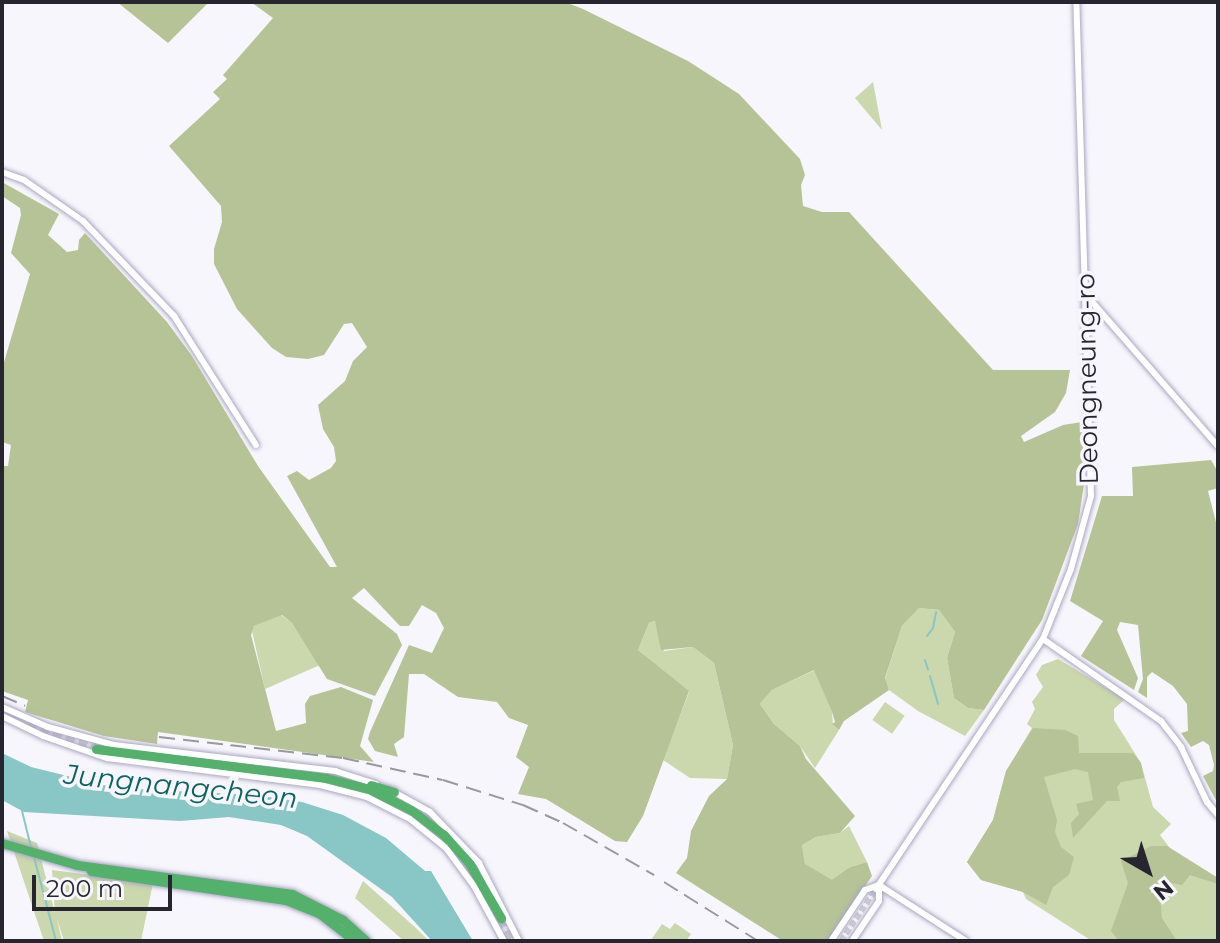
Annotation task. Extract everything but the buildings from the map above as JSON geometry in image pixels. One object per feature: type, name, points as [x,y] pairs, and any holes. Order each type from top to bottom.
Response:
[{"type":"highway","points":[[96,749],[298,774],[369,789],[430,823],[469,863],[501,918]]},
{"type":"highway","points":[[298,774],[332,775],[394,792]]},
{"type":"highway","points":[[5,844],[103,875],[286,900],[320,914],[355,941]]},
{"type":"highway","points":[[77,865],[292,894],[343,920],[366,941]]},
{"type":"main road","name":"Deongneung-ro","points":[[878,887],[1043,639],[1071,569],[1091,496],[1076,2]]},
{"type":"main road","points":[[2,172],[24,180],[83,221],[174,316],[256,445]]},
{"type":"main road","points":[[1087,296],[1218,446]]},
{"type":"main road","points":[[1088,319],[1101,313]]},
{"type":"main road","points":[[1043,639],[1120,689],[1161,721],[1181,747],[1218,815]]},
{"type":"main road","points":[[2,707],[91,740],[335,771],[394,792],[430,812],[479,863],[519,941]]},
{"type":"main road","points":[[2,716],[43,736],[107,758],[320,785],[367,797],[410,819],[446,848],[474,886],[504,941]]},
{"type":"main road","points":[[852,941],[879,901],[878,887]]},
{"type":"main road","points":[[833,939],[865,890],[878,887],[966,941]]},
{"type":"green space","points":[[117,2],[209,2],[168,43]]},
{"type":"green space","points":[[251,2],[565,2],[583,9],[688,61],[739,94],[800,159],[805,175],[801,185],[803,206],[822,212],[849,212],[993,370],[1070,370],[1066,393],[1055,412],[1021,436],[1024,442],[1063,425],[1082,422],[1084,484],[1078,524],[1042,620],[984,710],[968,708],[954,698],[947,658],[955,632],[939,610],[919,608],[902,626],[885,678],[889,690],[844,721],[839,730],[832,724],[835,722],[832,712],[814,670],[772,690],[760,704],[774,724],[800,746],[806,759],[855,816],[840,833],[816,837],[802,845],[805,864],[832,880],[850,867],[867,862],[872,876],[828,941],[783,941],[676,873],[687,858],[691,831],[709,796],[727,779],[733,745],[714,663],[693,647],[661,650],[655,621],[649,623],[638,650],[689,691],[643,816],[627,842],[615,841],[546,799],[518,794],[529,767],[516,757],[528,725],[509,718],[497,702],[458,697],[424,674],[409,674],[404,737],[394,744],[398,757],[375,751],[368,739],[370,732],[409,645],[432,653],[444,628],[436,613],[422,605],[409,626],[400,626],[364,588],[352,598],[397,634],[402,645],[375,696],[327,679],[292,623],[282,615],[254,626],[251,635],[276,731],[306,723],[305,704],[310,696],[341,687],[373,700],[360,746],[374,762],[158,732],[157,744],[104,736],[25,712],[28,700],[2,691],[2,466],[8,466],[11,445],[2,442],[2,369],[30,274],[11,253],[21,215],[20,208],[2,196],[2,182],[59,214],[48,235],[67,252],[78,250],[79,240],[85,233],[167,322],[192,356],[258,466],[330,567],[337,567],[287,476],[297,471],[309,480],[331,468],[336,461],[334,447],[323,429],[318,405],[345,381],[353,361],[367,347],[352,323],[344,324],[324,355],[308,359],[286,357],[272,348],[237,309],[214,264],[214,249],[222,222],[221,206],[169,146],[220,99],[213,92],[227,79],[223,75],[273,18]]},
{"type":"green space","points":[[873,82],[882,130],[855,98]]},
{"type":"green space","points":[[1211,460],[1218,472],[1218,488],[1208,491],[1218,530],[1218,804],[1203,776],[1213,771],[1209,745],[1203,741],[1191,747],[1181,733],[1188,731],[1187,704],[1173,686],[1152,672],[1147,677],[1147,698],[1138,692],[1143,679],[1138,625],[1120,622],[1117,630],[1138,678],[1134,690],[1081,656],[1103,621],[1070,601],[1102,496],[1133,496],[1132,467]]},
{"type":"green space","points":[[919,608],[939,610],[955,632],[947,658],[954,698],[968,708],[984,710],[965,736],[918,711],[889,690],[885,679],[902,626]]},
{"type":"green space","points":[[281,615],[292,623],[320,665],[265,689],[252,631],[254,626]]},
{"type":"green space","points":[[656,621],[664,651],[693,647],[714,663],[733,745],[727,779],[690,778],[663,760],[689,692],[638,650],[649,623]]},
{"type":"green space","points":[[1058,659],[1125,699],[1114,709],[1114,720],[1141,763],[1153,807],[1171,824],[1160,835],[1172,851],[1218,878],[1218,941],[1092,941],[1026,899],[1023,892],[981,880],[967,862],[993,820],[1006,771],[1032,728],[1027,724],[1035,709],[1032,702],[1043,687],[1036,675],[1042,665]]},
{"type":"green space","points":[[815,670],[832,712],[833,725],[839,730],[815,768],[800,746],[774,724],[760,704],[772,690]]},
{"type":"green space","points":[[885,702],[905,716],[892,734],[872,720]]},
{"type":"green space","points":[[1033,728],[1065,730],[1078,736],[1079,753],[1133,753],[1141,763],[1144,778],[1121,782],[1117,787],[1120,801],[1107,801],[1073,838],[1071,823],[1079,814],[1076,804],[1093,800],[1088,772],[1075,769],[1044,777],[1057,820],[1055,832],[1061,847],[1074,857],[1069,875],[1053,887],[1046,905],[1023,892],[981,880],[967,862],[993,820],[1006,771]]},
{"type":"green space","points":[[849,826],[867,862],[850,867],[836,880],[827,880],[805,864],[802,845],[816,837],[840,833]]},
{"type":"green space","points":[[7,831],[37,843],[55,913],[52,870],[153,883],[141,941],[64,941],[57,919],[62,941],[44,941]]},
{"type":"green space","points":[[1151,846],[1167,846],[1218,878],[1218,884],[1190,875],[1182,885],[1162,881],[1159,888],[1162,918],[1177,941],[1119,941],[1111,931],[1128,883],[1121,861]]},
{"type":"green space","points":[[363,881],[429,941],[404,941],[355,898]]},
{"type":"green space","points":[[675,923],[691,934],[686,941],[651,940],[662,924],[670,929]]},
{"type":"water","points":[[2,753],[31,767],[116,788],[256,795],[302,802],[343,815],[386,838],[425,871],[431,871],[473,941],[432,941],[392,897],[307,836],[281,825],[229,817],[180,821],[24,812],[2,800]]},
{"type":"waterway","points":[[927,636],[933,628],[936,612]]},
{"type":"waterway","points":[[925,660],[928,670]]},
{"type":"waterway","points":[[930,676],[938,704]]},
{"type":"waterway","points":[[22,811],[31,847]]},
{"type":"waterway","points":[[34,857],[56,941]]},
{"type":"tunnel","points":[[27,726],[96,749]]},
{"type":"tunnel","points":[[841,941],[876,889]]},
{"type":"tunnel","points":[[501,918],[513,941]]},
{"type":"railway","points":[[2,696],[25,706]]},
{"type":"railway","points":[[159,737],[343,758],[443,780],[523,805],[563,823],[654,875]]},
{"type":"railway","points":[[664,882],[758,941]]},
{"type":"water label","name":"Jungnangcheon","points":[[181,786]]}]
